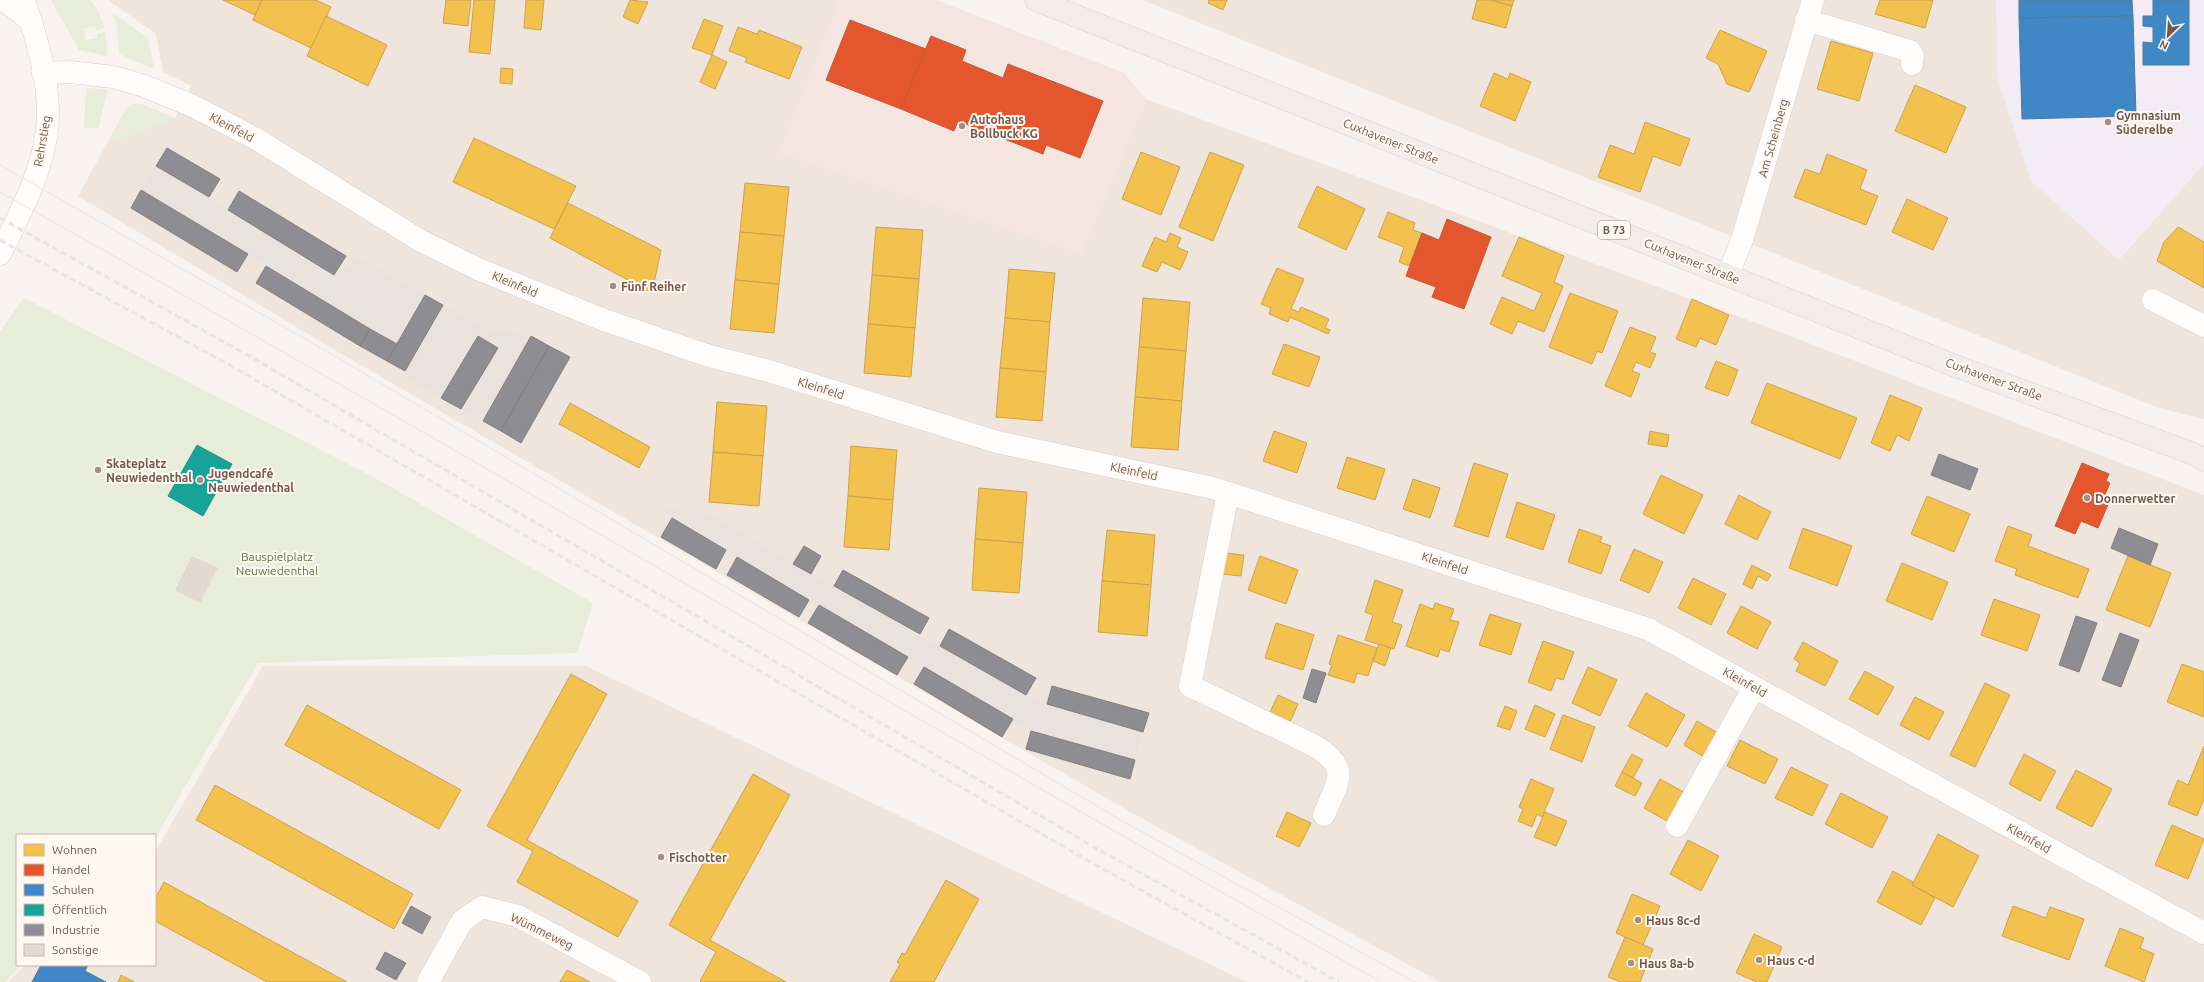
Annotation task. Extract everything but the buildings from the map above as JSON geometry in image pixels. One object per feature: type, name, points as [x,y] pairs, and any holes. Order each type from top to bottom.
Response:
[{"type":"main road","name":"Cuxhavener Straße","points":[[1036,0],[1958,367],[2201,456]]},
{"type":"street","points":[[4,0],[31,21]]},
{"type":"street","name":"Rehrstieg","points":[[0,254],[38,169],[48,114],[40,49],[24,0]]},
{"type":"street","points":[[1810,10],[1910,51],[1913,56],[1912,64]]},
{"type":"street","name":"Am Scheinberg","points":[[1728,275],[1745,233],[1810,10]]},
{"type":"street","name":"Kleinfeld","points":[[43,73],[70,72],[114,77],[144,86],[186,103],[258,140],[421,241],[478,269],[604,320],[708,356],[765,370],[997,442],[1213,488],[1648,629],[2204,934]]},
{"type":"street","points":[[2153,300],[2204,326]]},
{"type":"street","points":[[1228,493],[1190,686],[1314,745],[1329,754],[1338,765],[1339,778],[1324,815]]},
{"type":"street","points":[[1677,826],[1754,687]]},
{"type":"street","name":"Wümmeweg","points":[[428,982],[462,921],[482,907],[518,916],[640,982]]},
{"type":"shaded area","points":[[108,0],[840,0],[780,153],[1081,253],[1146,99],[1759,324],[2204,495],[2204,982],[1440,982],[1132,813],[328,346],[78,196],[107,143],[175,118],[191,86],[163,72],[156,34]]},
{"type":"shaded area","name":"Autohaus Bollbuck KG","points":[[840,0],[936,0],[1124,73],[1146,99],[1081,253],[779,153]]},
{"type":"shaded area","points":[[1143,0],[2204,0],[2204,419],[2159,408]]},
{"type":"shaded area","name":"Gymnasium Süderelbe","points":[[1996,0],[2204,0],[2204,164],[2119,260],[2031,181],[1998,79]]},
{"type":"shaded area","points":[[156,166],[334,275],[359,258],[425,295],[396,344],[141,190]]},
{"type":"shaded area","points":[[443,305],[484,328],[531,336],[483,421],[402,376]]},
{"type":"shaded area","points":[[658,508],[710,514],[811,574],[1026,695],[1047,704],[1143,732],[1135,760],[1031,731],[672,518]]},
{"type":"shaded area","points":[[263,666],[586,666],[1247,982],[8,982],[24,966],[156,966],[156,850]]},
{"type":"green space","points":[[51,0],[90,0],[98,11],[105,28],[96,30],[95,26],[84,28],[86,40],[97,38],[97,34],[106,32],[107,56],[79,50]]},
{"type":"green space","points":[[113,13],[148,38],[154,69],[119,54],[117,27]]},
{"type":"green space","points":[[86,89],[108,90],[98,129],[84,127]]},
{"type":"green space","points":[[131,104],[141,104],[175,118],[107,143],[127,107]]},
{"type":"green space","name":"Bauspielplatz Neuwiedenthal","points":[[24,298],[368,474],[593,603],[577,653],[258,663],[156,836],[156,834],[16,834],[16,966],[20,966],[6,982],[0,982],[0,331]]},
{"type":"tram line","points":[[0,165],[321,348],[1124,822],[1415,982]]},
{"type":"tram line","points":[[0,192],[173,289],[1035,786],[1381,982]]},
{"type":"railway","points":[[0,218],[244,353],[1101,851],[1339,982]]},
{"type":"railway","points":[[0,240],[235,368],[1094,864],[1308,982]]},
{"type":"place","name":"Gymnasium Süderelbe","points":[[2108,122]]},
{"type":"place","name":"Autohaus Bollbuck KG","points":[[962,126]]},
{"type":"place","name":"Fünf Reiher","points":[[613,286]]},
{"type":"place","name":"Skateplatz Neuwiedenthal","points":[[98,470]]},
{"type":"place","name":"Jugendcafé Neuwiedenthal","points":[[200,480]]},
{"type":"place","name":"Donnerwetter","points":[[2087,498]]},
{"type":"place","name":"Fischotter","points":[[661,857]]},
{"type":"place","name":"Haus 8c-d","points":[[1638,920]]},
{"type":"place","name":"Haus c-d","points":[[1759,960]]},
{"type":"place","name":"Haus 8a-b","points":[[1631,963]]}]
